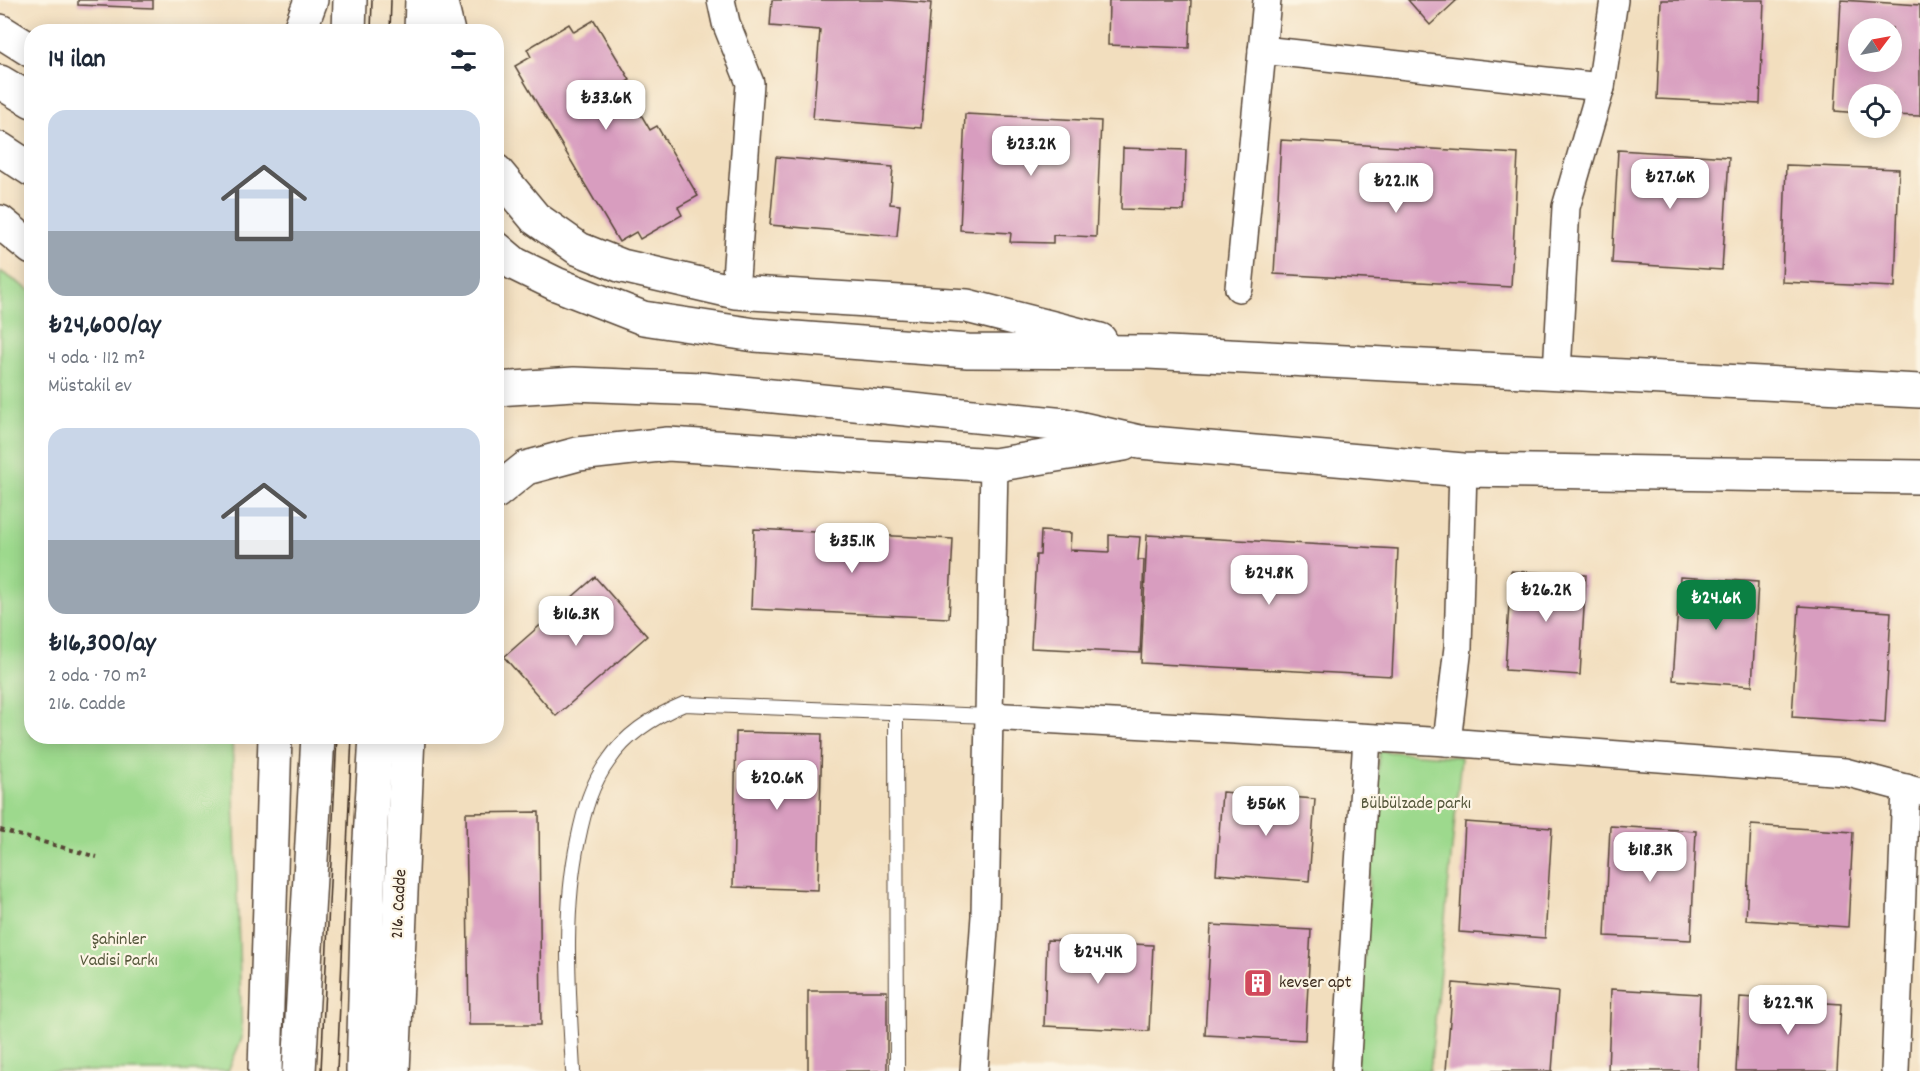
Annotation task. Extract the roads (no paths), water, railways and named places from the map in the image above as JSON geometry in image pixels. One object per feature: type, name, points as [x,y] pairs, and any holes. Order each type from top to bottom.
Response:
[{"type":"main road","points":[[302,24],[311,0]]},
{"type":"main road","points":[[320,24],[322,0]]},
{"type":"main road","points":[[349,24],[350,0]]},
{"type":"main road","points":[[0,31],[24,46]]},
{"type":"main road","points":[[0,82],[24,96]]},
{"type":"main road","points":[[0,149],[24,165]]},
{"type":"main road","points":[[504,181],[535,218],[579,249],[622,266],[735,292],[968,306],[1148,352]]},
{"type":"main road","points":[[0,222],[24,242]]},
{"type":"main road","points":[[504,255],[515,264],[536,274],[643,318],[755,335],[968,351],[1148,352],[1920,391]]},
{"type":"main road","points":[[504,388],[574,384],[702,389],[1065,425],[1140,442],[1463,470],[1920,477]]},
{"type":"main road","points":[[504,486],[526,468],[578,454],[668,444],[994,465],[1140,442]]},
{"type":"main road","points":[[264,1071],[275,744]]},
{"type":"main road","points":[[299,1071],[318,744]]},
{"type":"main road","points":[[363,1071],[369,857],[376,744]]},
{"type":"main road","name":"216. Cadde","points":[[393,1071],[408,744]]},
{"type":"street","points":[[721,0],[726,23],[750,83],[735,292]]},
{"type":"street","points":[[1239,288],[1267,0]]},
{"type":"street","points":[[1557,372],[1566,207],[1601,87],[1614,0]]},
{"type":"street","points":[[1262,50],[1601,87]]},
{"type":"street","points":[[974,1071],[985,916],[994,465]]},
{"type":"street","points":[[1448,742],[1458,647],[1463,470]]},
{"type":"street","points":[[989,716],[1448,742],[1845,772],[1913,790],[1894,1071]]},
{"type":"street","points":[[1346,1071],[1367,738]]},
{"type":"lane","points":[[573,1071],[567,949],[568,906],[573,863],[588,799],[603,768],[624,741],[663,713],[684,704],[989,716]]},
{"type":"lane","points":[[896,712],[897,1071]]},
{"type":"tram line","points":[[371,24],[372,0]]},
{"type":"tram line","points":[[390,24],[391,0]]},
{"type":"tram line","points":[[321,1071],[337,744]]},
{"type":"tram line","points":[[337,1071],[352,744]]},
{"type":"place","name":"kevser apt","points":[[1258,983]]},
{"type":"park label","name":"Bülbülzade parkı","points":[[1416,804]]},
{"type":"park label","name":"Şahinler Vadisi Parkı","points":[[119,950]]}]
